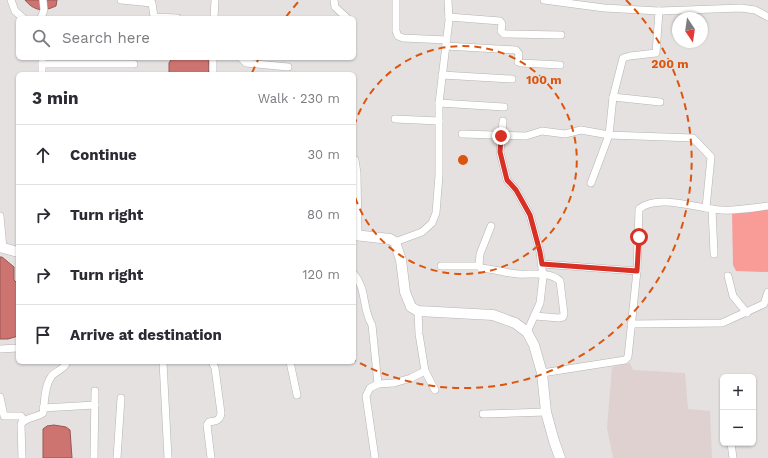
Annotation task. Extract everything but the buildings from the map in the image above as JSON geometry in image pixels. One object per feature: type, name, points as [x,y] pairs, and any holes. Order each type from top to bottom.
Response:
[{"type":"street","points":[[11,0],[15,11],[21,16]]},
{"type":"street","points":[[42,16],[44,10],[43,0]]},
{"type":"street","points":[[121,0],[152,3],[154,16]]},
{"type":"street","points":[[214,16],[215,0]]},
{"type":"street","points":[[334,0],[335,7],[345,16]]},
{"type":"street","points":[[396,0],[396,31],[398,36],[403,38],[516,50],[519,54],[518,62],[560,65]]},
{"type":"street","points":[[395,242],[422,232],[432,223],[436,213],[439,175],[439,103],[449,17],[448,0]]},
{"type":"street","points":[[544,0],[592,3],[604,8],[659,11],[741,8],[755,10],[768,17]]},
{"type":"street","points":[[591,182],[609,135],[613,97],[624,58],[656,53],[659,11]]},
{"type":"street","points":[[449,17],[500,21],[502,24],[501,31],[504,34],[561,35]]},
{"type":"street","points":[[212,60],[213,72]]},
{"type":"street","points":[[243,60],[246,63],[288,67]]},
{"type":"street","points":[[42,72],[42,61],[134,64]]},
{"type":"street","points":[[442,75],[512,79]]},
{"type":"street","points":[[613,97],[660,102]]},
{"type":"street","points":[[439,103],[504,107]]},
{"type":"street","points":[[395,119],[439,121]]},
{"type":"street","points":[[503,121],[500,152],[507,180],[516,190],[530,215],[542,264],[543,274],[540,303],[527,332]]},
{"type":"street","points":[[462,134],[526,136],[542,131],[565,134],[581,130],[609,135],[693,138],[711,157],[709,209],[714,254]]},
{"type":"street","points":[[356,167],[356,235],[390,239],[395,242],[401,260],[405,292],[411,307],[418,311],[493,315],[515,323],[527,332],[534,345],[542,374],[546,412],[560,458]]},
{"type":"street","points":[[542,374],[625,360],[628,356],[637,271],[639,209],[644,205],[661,201],[722,210],[768,206]]},
{"type":"street","points":[[0,216],[2,247],[16,251]]},
{"type":"street","points":[[479,266],[480,254],[491,226]]},
{"type":"street","points":[[542,264],[637,271]]},
{"type":"street","points":[[441,266],[479,266],[481,268],[518,274],[543,274],[558,278],[560,281],[563,316],[559,318],[535,316]]},
{"type":"street","points":[[728,276],[733,296],[747,313]]},
{"type":"street","points":[[356,278],[362,288],[368,317],[372,325],[378,384]]},
{"type":"street","points":[[631,324],[722,323],[766,307],[768,292]]},
{"type":"street","points":[[418,311],[419,334],[425,371],[435,390]]},
{"type":"street","points":[[0,349],[16,348]]},
{"type":"street","points":[[22,458],[21,424],[24,421],[43,413],[49,380],[64,368],[66,364]]},
{"type":"street","points":[[163,364],[168,458]]},
{"type":"street","points":[[211,458],[207,425],[209,422],[218,421],[221,413],[215,368],[213,364]]},
{"type":"street","points":[[290,364],[297,395]]},
{"type":"street","points":[[375,458],[366,396],[370,388],[378,384],[394,383],[411,378],[425,371]]},
{"type":"street","points":[[94,458],[95,391]]},
{"type":"street","points":[[0,397],[4,416],[21,416],[24,421]]},
{"type":"street","points":[[117,458],[121,398]]},
{"type":"street","points":[[44,408],[95,405]]},
{"type":"street","points":[[483,414],[546,412]]},
{"type":"street","points":[[731,446],[733,458]]},
{"type":"shaded area","points":[[25,0],[57,0],[56,6],[43,10],[35,8],[28,4]]},
{"type":"shaded area","points":[[171,60],[208,60],[208,72],[169,72],[169,63]]},
{"type":"shaded area","points":[[768,209],[768,272],[736,271],[733,265],[732,212]]},
{"type":"shaded area","points":[[0,257],[2,257],[14,267],[14,280],[16,282],[16,337],[0,339]]},
{"type":"shaded area","points":[[630,363],[633,370],[685,373],[688,409],[710,411],[712,458],[613,458],[607,428],[612,367]]},
{"type":"shaded area","points":[[54,425],[66,427],[70,430],[72,458],[43,458],[43,429],[47,426]]},
{"type":"route","points":[[501,136],[500,152],[507,180],[516,190],[530,215],[542,264],[637,271],[639,237]]}]
